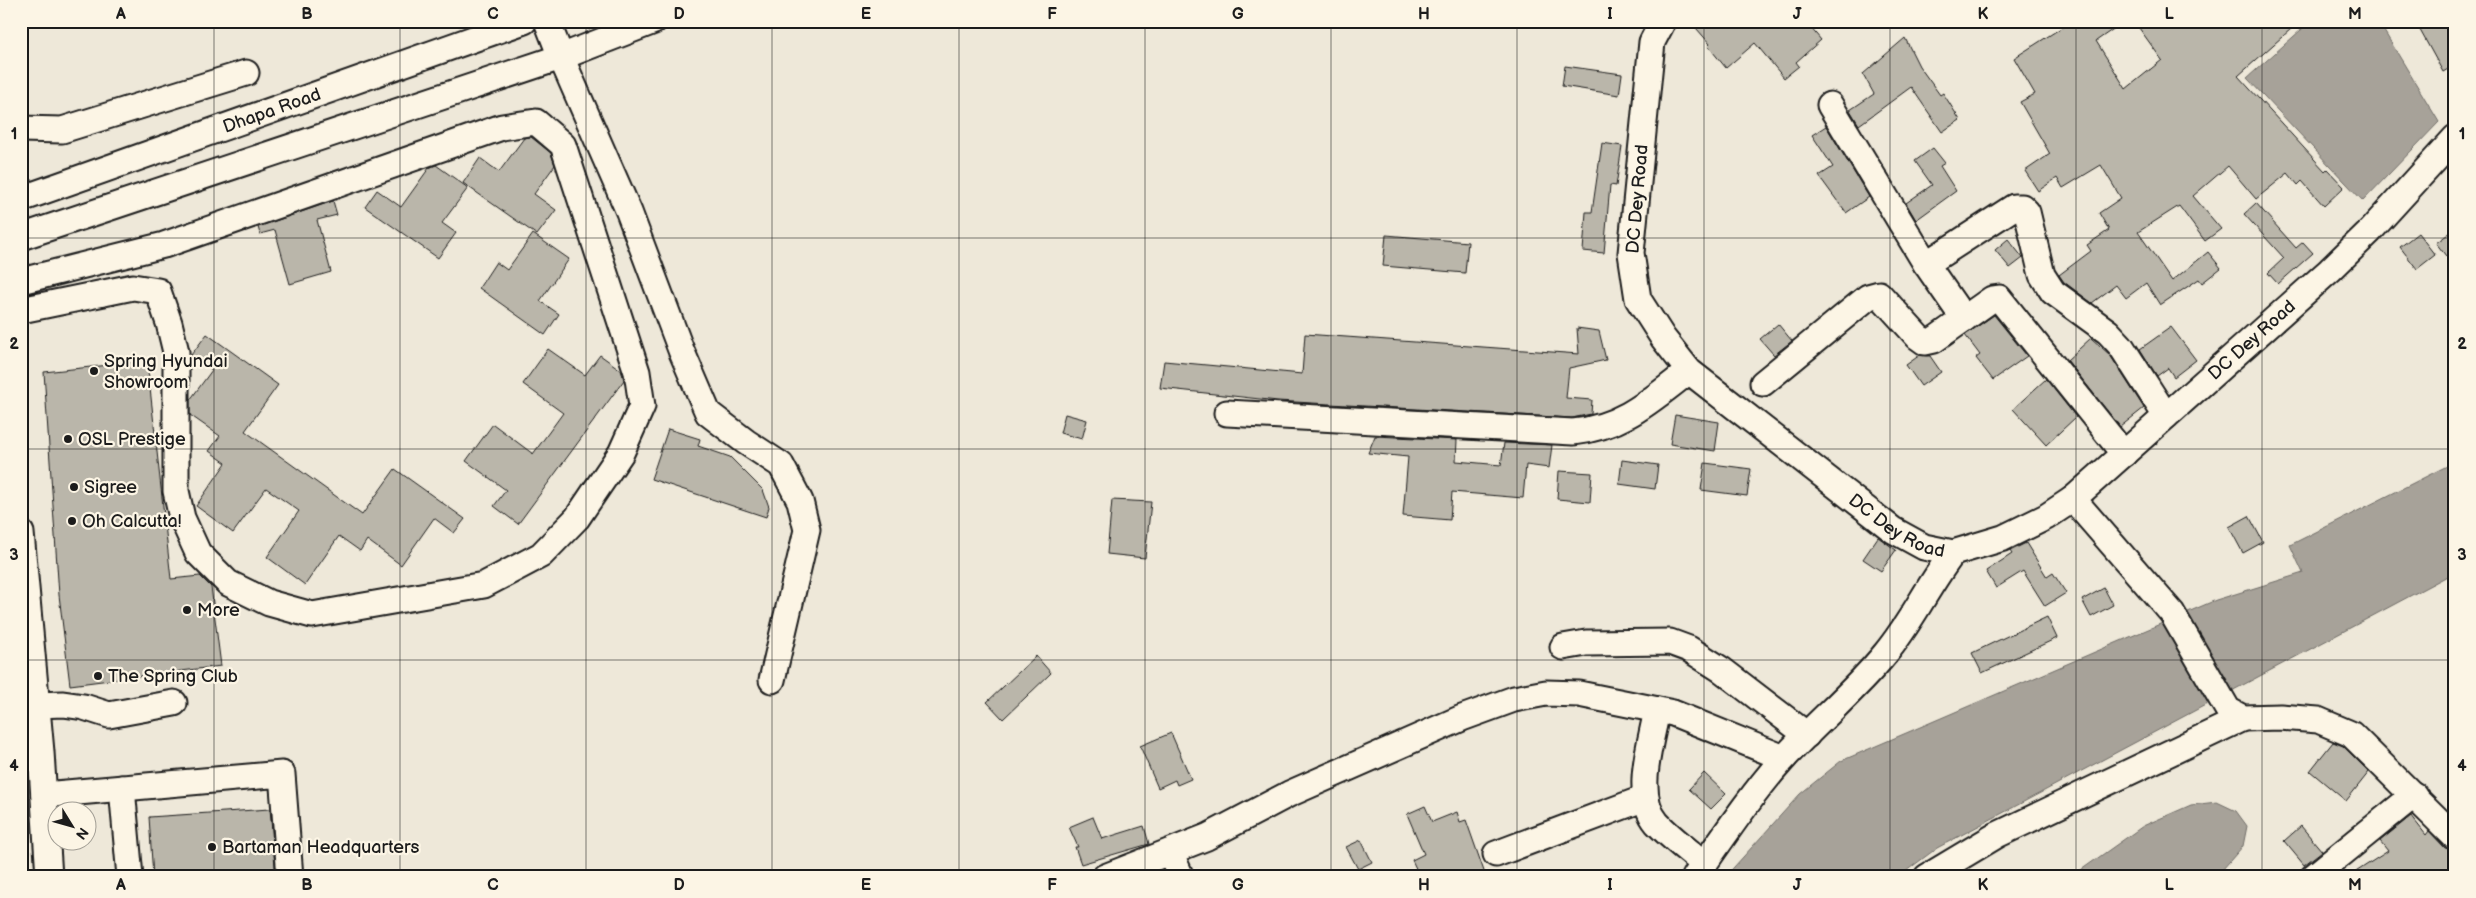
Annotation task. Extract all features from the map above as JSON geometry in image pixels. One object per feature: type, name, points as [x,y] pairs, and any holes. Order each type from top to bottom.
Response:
[{"type":"street","name":"Dhapa Road","points":[[21,199],[494,26],[524,21]]},
{"type":"street","points":[[547,21],[560,57],[629,212],[681,350],[708,413],[746,442],[781,465],[800,501],[807,530],[772,680]]},
{"type":"street","points":[[21,237],[560,57],[654,21]]},
{"type":"street","name":"DC Dey Road","points":[[1662,21],[1652,42],[1631,253],[1638,299],[1663,338],[1689,371],[1894,530],[1924,547],[1953,553],[2002,538],[2046,516],[2073,499],[2293,304],[2370,232],[2455,138]]},
{"type":"street","points":[[21,129],[62,130],[246,73]]},
{"type":"street","points":[[1830,105],[1926,264],[1964,319]]},
{"type":"street","points":[[21,281],[164,245],[502,127],[536,122],[563,145],[637,372],[642,406],[616,461],[576,518],[540,556],[484,585],[312,615],[269,603],[228,583],[198,553],[182,518],[176,491],[176,352],[158,291],[133,287],[21,310]]},
{"type":"street","points":[[1926,264],[2014,206],[2022,207],[2027,212],[2042,276],[2053,292],[2108,332],[2121,346],[2166,416]]},
{"type":"street","points":[[1763,383],[1868,297],[1879,294],[1918,337],[1925,342],[1934,340],[1992,299],[1999,298],[2124,454]]},
{"type":"street","points":[[1227,413],[1573,432],[1596,429],[1616,422],[1643,407],[1689,371]]},
{"type":"street","points":[[2073,499],[2172,613],[2235,714]]},
{"type":"street","points":[[21,533],[37,705],[49,877]]},
{"type":"street","points":[[1657,710],[1645,780],[1645,798],[1657,822],[1700,871],[1729,827],[1784,758],[1885,655],[1910,622],[1940,569],[1953,553]]},
{"type":"street","points":[[1563,646],[1586,643],[1670,642],[1676,644],[1707,660],[1807,735]]},
{"type":"street","points":[[1105,877],[1143,870],[1170,852],[1207,837],[1289,794],[1376,754],[1514,699],[1546,693],[1579,694],[1657,710],[1705,724],[1784,758]]},
{"type":"street","points":[[37,705],[63,704],[84,707],[109,715],[174,703]]},
{"type":"street","points":[[1927,877],[1997,835],[2235,714],[2318,720],[2351,734],[2455,837]]},
{"type":"street","points":[[44,795],[282,774],[290,877]]},
{"type":"street","points":[[122,788],[130,877]]},
{"type":"street","points":[[2313,877],[2414,795]]},
{"type":"street","points":[[1496,854],[1645,798]]},
{"type":"street","points":[[1170,852],[1181,877]]},
{"type":"shaded area","points":[[2311,21],[2378,21],[2439,122],[2363,201],[2247,78]]},
{"type":"shaded area","points":[[2455,462],[2455,572],[1937,848],[1898,877],[1725,877],[1800,794],[1841,761],[2216,600],[2303,573],[2290,545]]},
{"type":"shaded area","points":[[2217,802],[2236,811],[2247,826],[2243,846],[2216,877],[2071,877],[2143,826],[2191,805]]},
{"type":"building","points":[[1690,21],[1805,21],[1821,40],[1796,62],[1799,66],[1784,78],[1755,43],[1726,68],[1708,46],[1710,44]]},
{"type":"building","points":[[2072,21],[2125,21],[2096,41],[2126,89],[2162,60],[2134,21],[2300,21],[2238,76],[2325,171],[2327,169],[2344,187],[2324,206],[2302,181],[2298,185],[2288,173],[2256,199],[2228,166],[2193,196],[2221,229],[2205,241],[2179,206],[2138,232],[2172,281],[2208,252],[2221,268],[2202,283],[2199,279],[2160,305],[2146,283],[2126,298],[2116,285],[2092,303],[2064,282],[2059,275],[2091,251],[2087,245],[2109,230],[2099,213],[2121,198],[2101,165],[2063,188],[2057,178],[2038,191],[2025,171],[2050,154],[2020,102],[2035,94],[2014,58]]},
{"type":"building","points":[[2415,21],[2455,21],[2455,65],[2443,72]]},
{"type":"building","points":[[1905,38],[1919,66],[1940,95],[1943,93],[1960,120],[1942,132],[1911,87],[1859,125],[1850,110],[1874,94],[1863,74]]},
{"type":"building","points":[[1565,66],[1622,74],[1619,95],[1562,86]]},
{"type":"building","points":[[1826,126],[1869,197],[1846,213],[1819,176],[1833,167],[1812,135]]},
{"type":"building","points":[[531,137],[551,153],[555,165],[534,194],[556,210],[537,235],[463,183],[480,158],[499,172],[524,138]]},
{"type":"building","points":[[1602,143],[1622,146],[1616,186],[1610,185],[1604,253],[1583,251],[1586,212],[1592,212]]},
{"type":"building","points":[[1933,148],[1945,163],[1940,166],[1956,191],[1916,220],[1906,203],[1932,185],[1915,161]]},
{"type":"building","points":[[436,165],[468,188],[442,223],[456,233],[438,258],[365,207],[377,190],[401,207],[429,168]]},
{"type":"building","points":[[333,201],[337,215],[317,220],[331,272],[290,284],[275,230],[260,234],[258,227]]},
{"type":"building","points":[[2256,203],[2296,248],[2303,242],[2313,253],[2278,284],[2268,273],[2284,258],[2244,214]]},
{"type":"building","points":[[2455,229],[2455,249],[2446,256],[2436,243]]},
{"type":"building","points":[[2418,233],[2435,255],[2417,269],[2400,247]]},
{"type":"building","points":[[533,234],[569,259],[540,301],[559,314],[545,335],[479,288],[496,262],[507,270]]},
{"type":"building","points":[[1386,235],[1468,242],[1465,273],[1383,266]]},
{"type":"building","points":[[2008,239],[2023,258],[2010,268],[1995,250]]},
{"type":"building","points":[[1994,315],[2027,356],[1993,380],[1976,358],[1980,355],[1965,335]]},
{"type":"building","points":[[1778,324],[1792,341],[1774,355],[1760,339]]},
{"type":"building","points":[[2171,327],[2196,360],[2174,377],[2168,368],[2157,376],[2140,349]]},
{"type":"building","points":[[1577,328],[1599,331],[1606,360],[1569,368],[1566,398],[1592,400],[1591,414],[1572,418],[1278,401],[1160,388],[1164,361],[1302,374],[1305,334],[1579,354]]},
{"type":"building","points":[[207,334],[278,385],[245,431],[362,515],[395,469],[465,519],[454,533],[434,518],[401,565],[367,540],[360,551],[339,536],[305,585],[267,557],[299,511],[266,488],[233,533],[196,506],[226,463],[209,451],[220,436],[190,415],[190,400],[212,370],[191,355]]},
{"type":"building","points":[[2091,338],[2110,355],[2144,408],[2120,427],[2067,360]]},
{"type":"building","points":[[548,349],[585,375],[600,355],[621,370],[624,380],[518,524],[494,506],[506,490],[466,461],[493,424],[533,454],[563,413],[523,384]]},
{"type":"building","points":[[1920,355],[1930,356],[1941,372],[1921,386],[1906,365]]},
{"type":"building","points":[[147,361],[171,579],[200,576],[211,587],[221,666],[70,685],[59,595],[44,372]]},
{"type":"building","points":[[2046,379],[2076,417],[2046,445],[2013,409]]},
{"type":"building","points":[[1065,414],[1087,420],[1082,439],[1060,433]]},
{"type":"building","points":[[1675,415],[1719,422],[1715,451],[1670,444]]},
{"type":"building","points":[[668,429],[700,439],[698,446],[730,457],[763,490],[769,507],[766,517],[651,479]]},
{"type":"building","points":[[1375,436],[1457,440],[1456,461],[1501,465],[1504,443],[1552,445],[1549,468],[1526,465],[1523,498],[1452,492],[1450,520],[1403,516],[1408,457],[1368,453]]},
{"type":"building","points":[[1622,460],[1658,465],[1655,489],[1619,484]]},
{"type":"building","points":[[1705,463],[1751,469],[1747,496],[1701,490]]},
{"type":"building","points":[[1559,471],[1592,473],[1590,502],[1557,499]]},
{"type":"building","points":[[1112,500],[1151,502],[1145,558],[1107,554]]},
{"type":"building","points":[[2249,516],[2263,542],[2243,553],[2229,527]]},
{"type":"building","points":[[1878,537],[1896,550],[1881,571],[1863,559]]},
{"type":"building","points":[[2026,543],[2047,577],[2053,573],[2066,593],[2045,606],[2023,571],[1996,588],[1986,571],[2012,554],[2010,551]]},
{"type":"building","points":[[2104,588],[2113,605],[2091,617],[2082,600]]},
{"type":"building","points":[[2047,617],[2057,638],[1982,673],[1972,653]]},
{"type":"building","points":[[1036,656],[1051,673],[1003,719],[987,702]]},
{"type":"building","points":[[1171,733],[1191,779],[1177,785],[1175,780],[1158,788],[1140,746]]},
{"type":"building","points":[[2333,742],[2343,746],[2369,772],[2346,801],[2310,771]]},
{"type":"building","points":[[1704,773],[1726,794],[1711,809],[1689,789]]},
{"type":"building","points":[[1425,806],[1432,822],[1457,812],[1460,822],[1466,820],[1486,877],[1420,877],[1412,860],[1424,854],[1407,814]]},
{"type":"building","name":"Bartaman Headquarters","points":[[270,809],[276,877],[153,877],[149,817]]},
{"type":"building","points":[[2411,816],[2426,835],[2429,831],[2445,848],[2455,851],[2455,864],[2443,877],[2348,877],[2388,851],[2380,841]]},
{"type":"building","points":[[1093,817],[1102,839],[1144,826],[1149,844],[1081,864],[1075,847],[1078,847],[1069,827]]},
{"type":"building","points":[[2301,826],[2322,851],[2304,865],[2284,841]]},
{"type":"building","points":[[1361,840],[1372,862],[1358,869],[1346,847]]},
{"type":"place","name":"Spring Hyundai Showroom","points":[[94,371]]},
{"type":"place","name":"OSL Prestige","points":[[68,439]]},
{"type":"place","name":"Sigree","points":[[74,487]]},
{"type":"place","name":"Oh Calcutta!","points":[[72,521]]},
{"type":"place","name":"More","points":[[187,610]]},
{"type":"place","name":"The Spring Club","points":[[98,676]]},
{"type":"place","name":"Bartaman Headquarters","points":[[212,847]]}]
